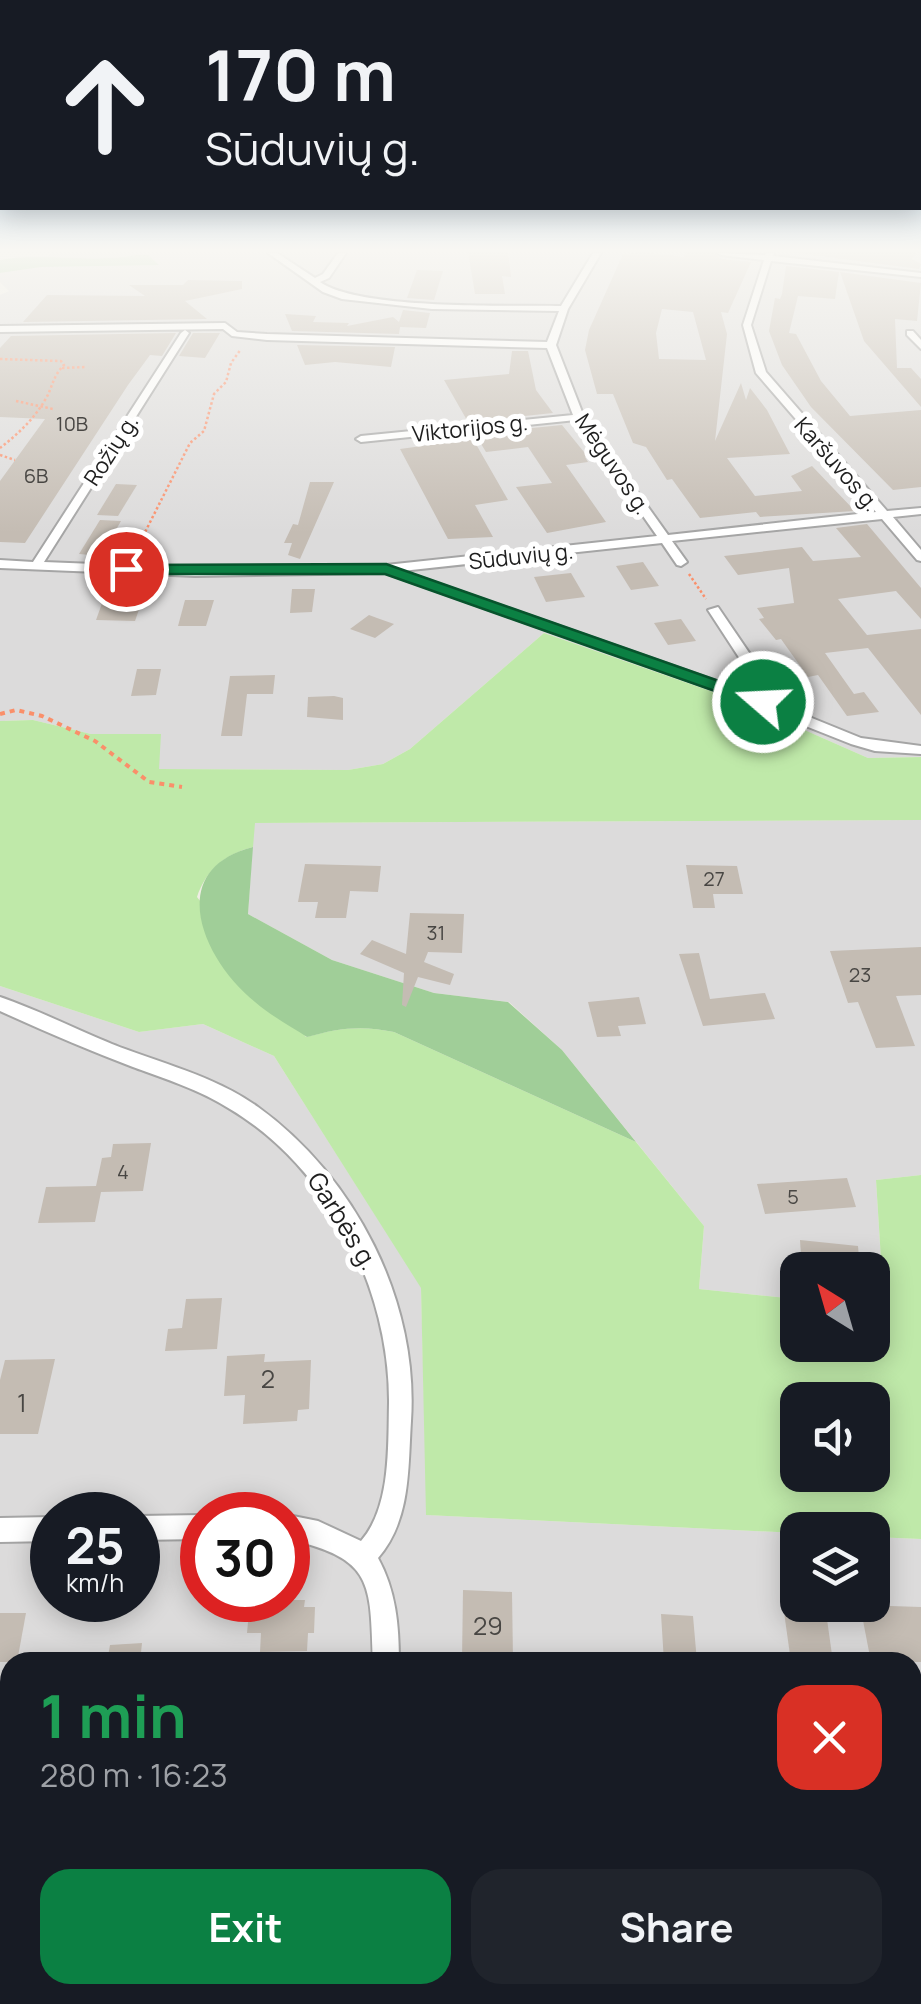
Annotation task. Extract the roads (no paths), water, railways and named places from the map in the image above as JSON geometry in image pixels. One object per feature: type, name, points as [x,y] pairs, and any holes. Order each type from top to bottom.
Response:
[{"type":"street","name":"Rožių g.","points":[[36,566],[176,347]]},
{"type":"street","name":"Mėguvos g.","points":[[552,347],[579,417],[681,562]]},
{"type":"street","name":"Karšuvos g.","points":[[753,347],[761,373],[921,557]]},
{"type":"street","name":"Viktorijos g.","points":[[360,439],[579,417]]},
{"type":"street","name":"Sūduvių g.","points":[[0,564],[126,569],[386,569],[921,511]]},
{"type":"street","points":[[386,569],[763,702],[842,740],[884,750],[921,750]]},
{"type":"street","points":[[714,610],[762,682],[763,702]]},
{"type":"street","name":"Garbės g.","points":[[0,1004],[203,1086],[250,1111],[301,1156],[324,1184],[374,1268],[397,1342],[402,1399],[392,1493],[385,1531],[364,1556]]},
{"type":"street","points":[[0,1530],[30,1529]]},
{"type":"street","points":[[310,1533],[343,1541],[364,1556],[384,1605],[386,1652]]}]
